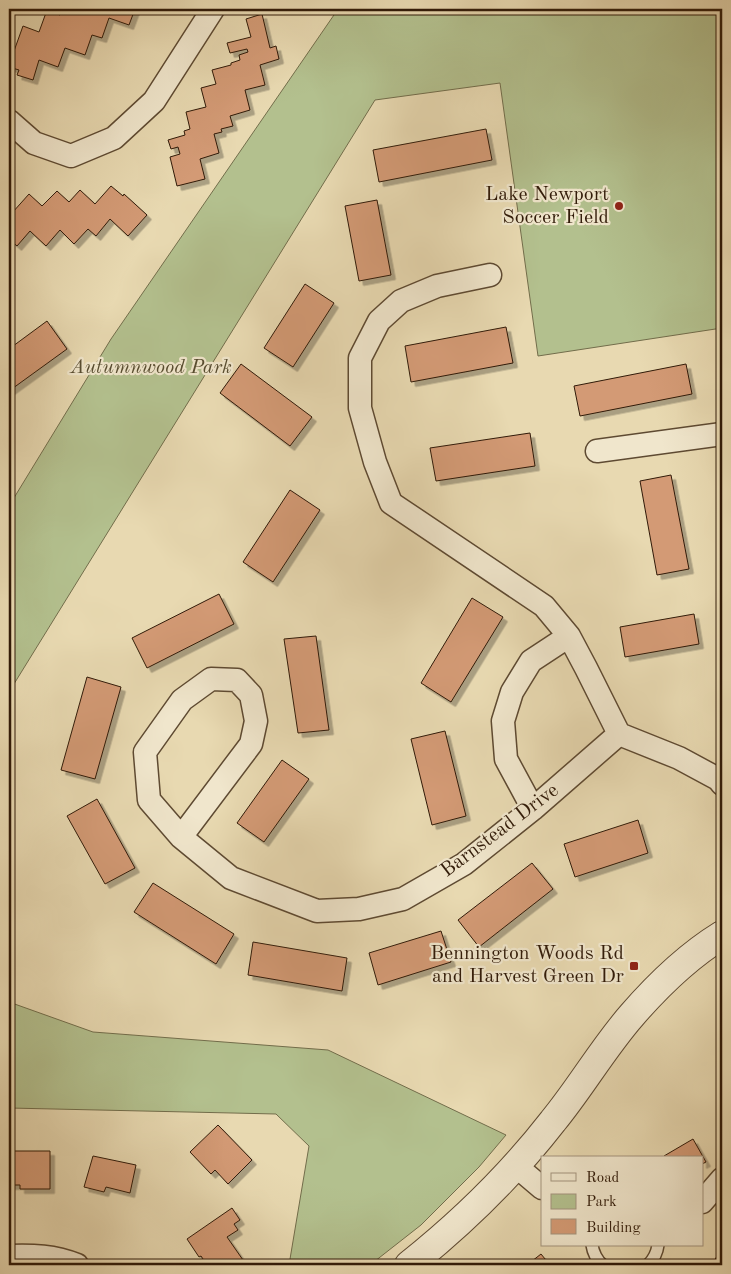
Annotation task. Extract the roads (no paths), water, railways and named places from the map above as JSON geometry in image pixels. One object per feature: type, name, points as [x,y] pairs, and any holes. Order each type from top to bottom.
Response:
[{"type":"street","points":[[9,121],[34,143],[71,156],[114,138],[154,101],[212,9]]},
{"type":"street","points":[[490,275],[437,286],[401,301],[379,321],[360,358],[360,408],[375,462],[391,503],[544,606],[569,636],[619,734],[679,758],[721,779]]},
{"type":"street","points":[[597,451],[722,437]]},
{"type":"street","points":[[534,809],[506,760],[504,721],[512,692],[531,660],[569,636]]},
{"type":"street","name":"Barnstead Drive","points":[[181,837],[251,744],[256,721],[251,695],[237,680],[211,679],[182,700],[145,752],[148,800],[181,837],[232,878],[317,911],[359,910],[403,898],[464,864],[534,809],[619,734]]},
{"type":"street","points":[[409,1265],[459,1224],[516,1166],[554,1120],[631,1015],[665,980],[707,944],[722,935]]},
{"type":"street","points":[[516,1166],[541,1187]]},
{"type":"street","points":[[704,1200],[722,1179]]},
{"type":"street","points":[[9,1256],[34,1255],[63,1260],[77,1265]]},
{"type":"lane","points":[[592,1246],[592,1250],[599,1263],[603,1265]]},
{"type":"lane","points":[[648,1265],[652,1261],[658,1246]]},
{"type":"place","name":"Lake Newport Soccer Field","points":[[619,206]]},
{"type":"place","name":"Bennington Woods Rd and Harvest Green Dr","points":[[634,966]]},
{"type":"park label","name":"Autumnwood Park","points":[[151,368]]}]
